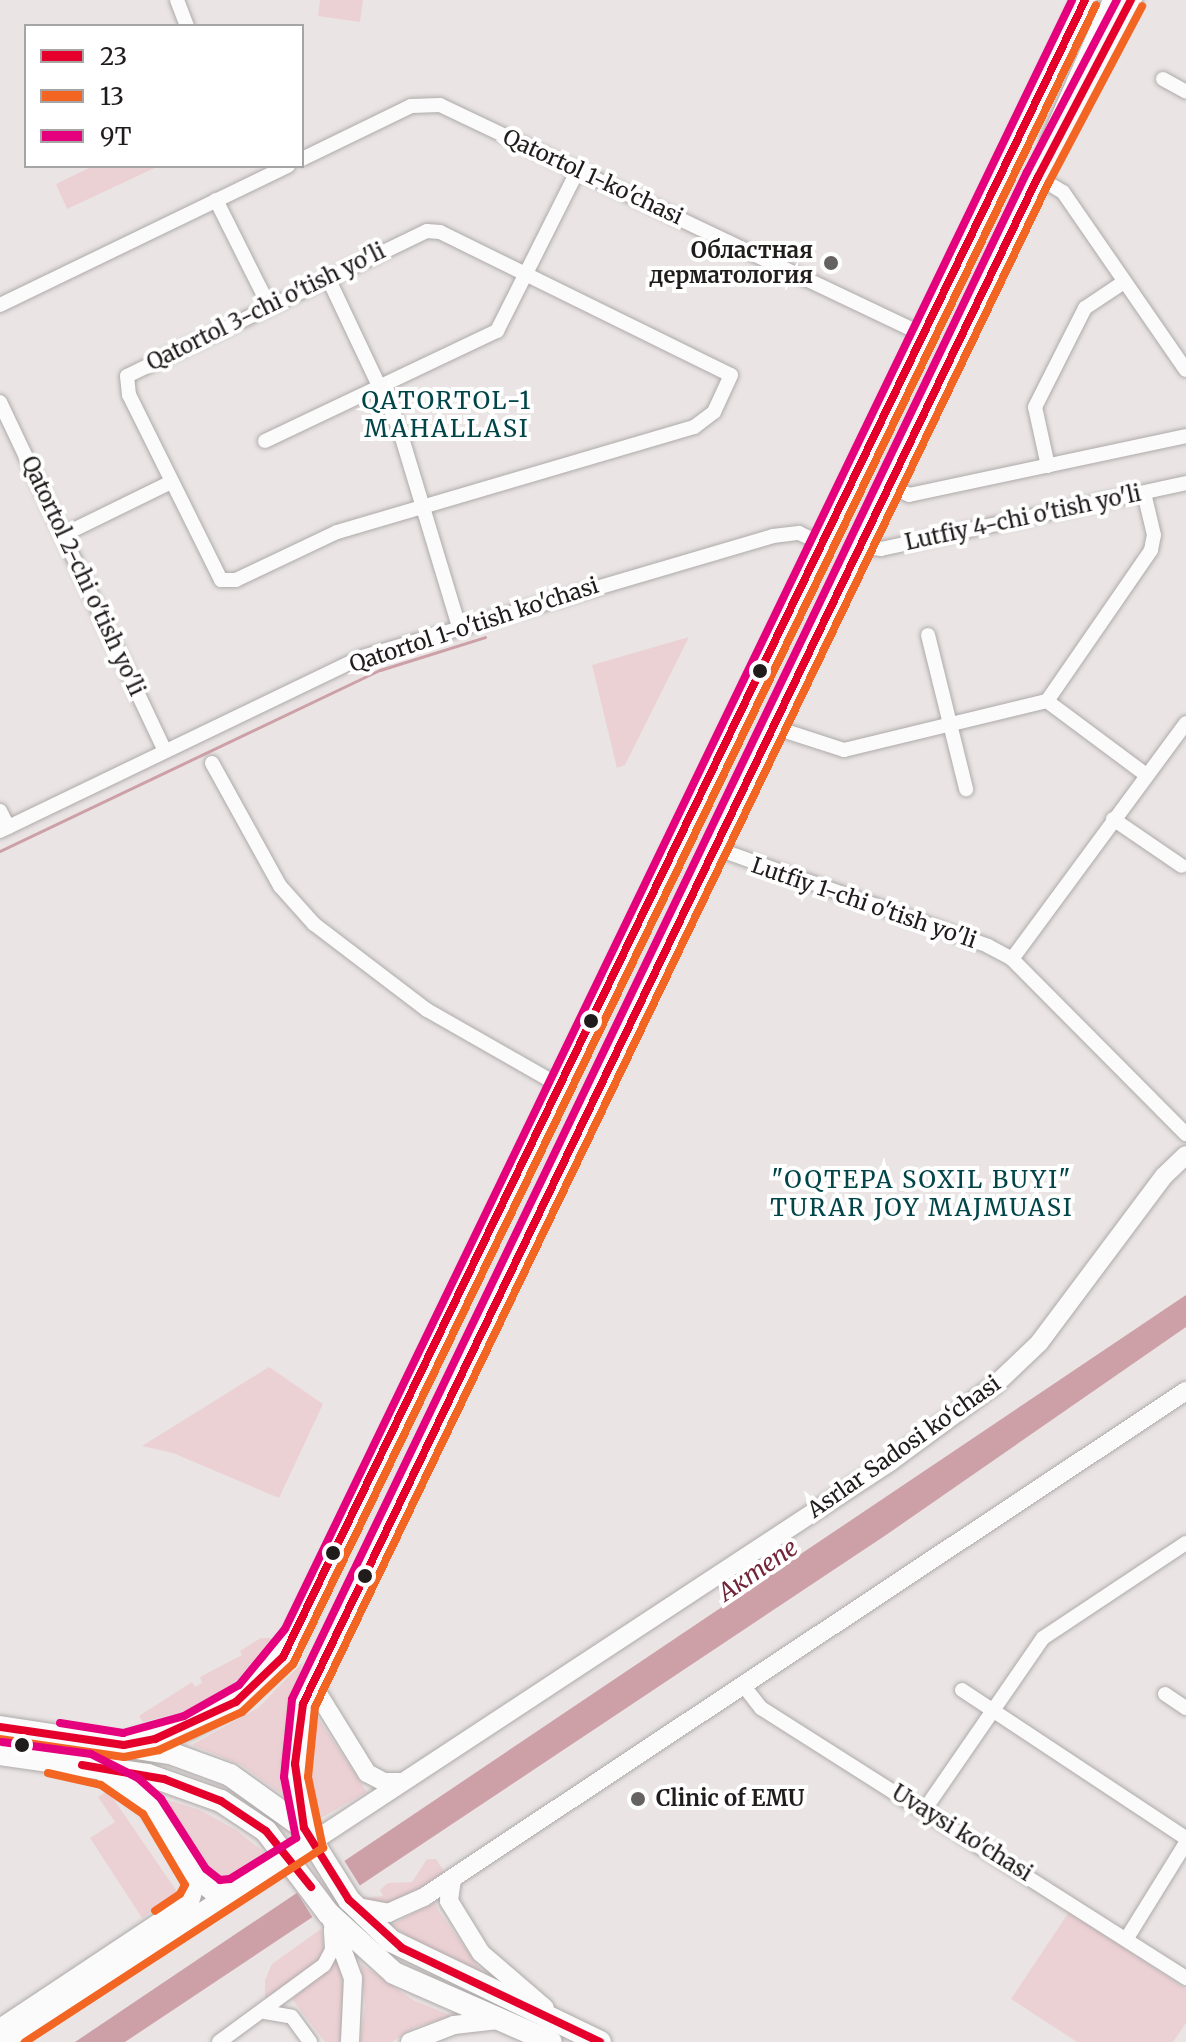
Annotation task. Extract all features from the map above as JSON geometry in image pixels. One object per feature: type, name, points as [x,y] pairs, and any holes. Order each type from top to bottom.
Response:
[{"type":"main road","points":[[124,1745],[203,1721],[247,1694],[283,1657],[559,1094],[1085,0]]},
{"type":"main road","points":[[308,1835],[295,1750],[303,1704],[1038,177],[1131,0]]},
{"type":"main road","points":[[967,245],[989,243],[998,260]]},
{"type":"main road","points":[[559,1094],[566,1119],[587,1113]]},
{"type":"main road","points":[[516,1182],[537,1179],[546,1198]]},
{"type":"main road","points":[[0,1727],[170,1753],[223,1771],[308,1835],[349,1900],[402,1948],[600,2042]]},
{"type":"main road","points":[[0,1754],[164,1779],[207,1793],[246,1816],[289,1856],[328,1913],[394,1973],[551,2042]]},
{"type":"main road","points":[[88,1766],[146,1799],[197,1877],[214,1891],[234,1891],[289,1856],[308,1835]]},
{"type":"street","points":[[177,0],[186,24]]},
{"type":"street","points":[[1112,0],[1058,113],[1038,177],[1063,192],[1186,370]]},
{"type":"street","points":[[1163,79],[1186,92]]},
{"type":"street","name":"Qatortol 1-ko'chasi","points":[[304,158],[411,106],[434,104],[924,335]]},
{"type":"street","points":[[252,168],[257,181]]},
{"type":"street","points":[[0,305],[284,168]]},
{"type":"street","points":[[265,441],[497,331],[578,170]]},
{"type":"street","points":[[216,200],[269,306]]},
{"type":"street","name":"Qatortol 3-chi o'tish yo'li","points":[[427,231],[440,232],[525,276],[731,375],[714,412],[694,427],[337,532],[226,582],[217,577],[129,395],[126,378],[427,231]]},
{"type":"street","points":[[328,278],[381,385],[423,505],[459,627]]},
{"type":"street","points":[[1048,466],[1035,407],[1085,308],[1124,282]]},
{"type":"street","name":"Qatortol 2-chi o'tish yo'li","points":[[0,402],[165,751]]},
{"type":"street","name":"Lutfiy 4-chi o'tish yo'li","points":[[889,486],[909,495],[1186,436]]},
{"type":"street","points":[[63,535],[171,482]]},
{"type":"street","name":"Lutfiy 4-chi o'tish yo'li","points":[[860,547],[881,549],[1186,483]]},
{"type":"street","points":[[773,727],[844,750],[951,727],[1047,701],[1154,544],[1144,493]]},
{"type":"street","name":"Qatortol 1-o'tish ko'chasi","points":[[4,829],[359,658],[773,536],[799,533],[823,544]]},
{"type":"street","points":[[928,635],[966,789]]},
{"type":"street","points":[[1047,701],[1145,774]]},
{"type":"street","points":[[1012,959],[1145,774],[1184,731]]},
{"type":"street","points":[[212,763],[280,886],[314,924],[427,1010],[559,1094]]},
{"type":"street","points":[[0,811],[4,829]]},
{"type":"street","points":[[1113,819],[1182,866]]},
{"type":"street","name":"Lutfiy 1-chi o'tish yo'li","points":[[715,848],[988,946],[1012,959],[1186,1134]]},
{"type":"street","name":"Asrlar Sadosi ko‘chasi","points":[[308,1835],[403,1781],[890,1462],[996,1384],[1039,1343],[1164,1176],[1186,1155]]},
{"type":"street","points":[[349,1900],[384,1914],[428,1894],[1186,1391]]},
{"type":"street","points":[[925,1809],[1043,1638],[1186,1543]]},
{"type":"street","points":[[312,1684],[367,1773],[384,1782],[403,1781]]},
{"type":"street","name":"Uvaysi ko'chasi","points":[[743,1685],[761,1708],[925,1809],[1186,1978]]},
{"type":"street","points":[[962,1690],[1186,1840],[1127,1938]]},
{"type":"street","points":[[1165,1694],[1186,1708]]},
{"type":"street","points":[[0,2028],[190,1902],[197,1877]]},
{"type":"street","points":[[451,1905],[452,1879]]},
{"type":"street","points":[[3,2042],[234,1891]]},
{"type":"street","points":[[428,1894],[442,1896],[451,1905],[494,1968],[571,2026]]},
{"type":"street","points":[[219,2042],[265,2012],[329,1959],[328,1913]]},
{"type":"street","points":[[328,1913],[353,1978],[350,2042]]},
{"type":"street","points":[[265,2012],[288,2014],[310,2042]]},
{"type":"street","points":[[410,2042],[454,2025],[498,2020]]},
{"type":"shaded area","points":[[320,0],[363,0],[360,22],[318,16]]},
{"type":"shaded area","points":[[89,168],[155,168],[67,209],[56,184]]},
{"type":"shaded area","points":[[689,637],[625,765],[617,768],[592,665]]},
{"type":"shaded area","points":[[1186,1295],[1186,1327],[886,1535],[125,2042],[75,2042]]},
{"type":"shaded area","points":[[269,1367],[323,1404],[279,1498],[173,1453],[142,1446]]},
{"type":"shaded area","points":[[261,1638],[272,1638],[233,1684],[185,1711],[143,1722],[139,1716],[192,1682],[195,1687],[202,1683],[200,1677],[242,1655],[240,1651]]},
{"type":"shaded area","points":[[303,1662],[283,1739],[286,1797],[240,1764],[192,1745],[258,1708]]},
{"type":"shaded area","points":[[314,1712],[367,1792],[321,1818],[308,1757]]},
{"type":"shaded area","points":[[108,1791],[178,1893],[142,1918],[90,1838],[115,1822],[98,1797]]},
{"type":"shaded area","points":[[161,1798],[200,1810],[236,1830],[265,1853],[262,1863],[229,1885],[217,1883]]},
{"type":"shaded area","points":[[427,1859],[436,1859],[446,1874],[394,1906],[364,1898],[383,1896],[380,1890],[388,1883],[412,1882]]},
{"type":"shaded area","points":[[435,1902],[482,1972],[417,1943],[392,1925]]},
{"type":"shaded area","points":[[1069,1912],[1186,1989],[1186,2023],[1173,2042],[1077,2042],[1011,1999]]},
{"type":"shaded area","points":[[321,1929],[326,1956],[265,2000],[265,1980],[272,1964]]},
{"type":"shaded area","points":[[339,1959],[345,1998],[340,2042],[325,2042],[292,1999]]},
{"type":"shaded area","points":[[361,1964],[413,2000],[452,2016],[415,2027],[392,2042],[360,2042],[365,2007]]},
{"type":"pier","points":[[342,1857],[361,1888],[313,1918],[294,1887]]},
{"type":"waterway","points":[[0,851],[380,670],[485,637]]},
{"type":"transit line","name":"9Т","points":[[60,1723],[123,1733],[184,1716],[239,1685],[285,1629],[1072,0]]},
{"type":"transit line","name":"23","points":[[0,1727],[124,1745],[155,1739],[236,1702],[283,1657],[1085,0]]},
{"type":"transit line","name":"9Т","points":[[2,1742],[91,1754],[138,1778],[161,1799],[206,1869],[220,1880],[230,1879],[296,1838],[284,1777],[292,1699],[1027,172],[1117,0]]},
{"type":"transit line","name":"23","points":[[600,2042],[402,1948],[349,1900],[304,1828],[295,1764],[303,1704],[1038,177],[1131,0]]},
{"type":"transit line","name":"13","points":[[0,1739],[124,1757],[159,1750],[242,1712],[293,1664],[1096,5]]},
{"type":"transit line","name":"13","points":[[25,2042],[323,1848],[308,1777],[315,1707],[1049,182],[1142,6]]},
{"type":"transit line","name":"23","points":[[82,1765],[164,1779],[221,1801],[266,1831],[311,1887]]},
{"type":"transit line","name":"13","points":[[48,1773],[101,1785],[143,1814],[185,1885],[180,1894],[155,1911]]},
{"type":"place","name":"Областная дерматология","points":[[831,263]]},
{"type":"place","name":"Clinic of EMU","points":[[638,1799]]},
{"type":"district","name":"QATORTOL-1 MAHALLASI","points":[[447,415]]},
{"type":"district","name":"\"OQTEPA SOXIL BUYI\" TURAR JOY MAJMUASI","points":[[922,1194]]},
{"type":"water label","name":"Актепе","points":[[758,1570]]}]
